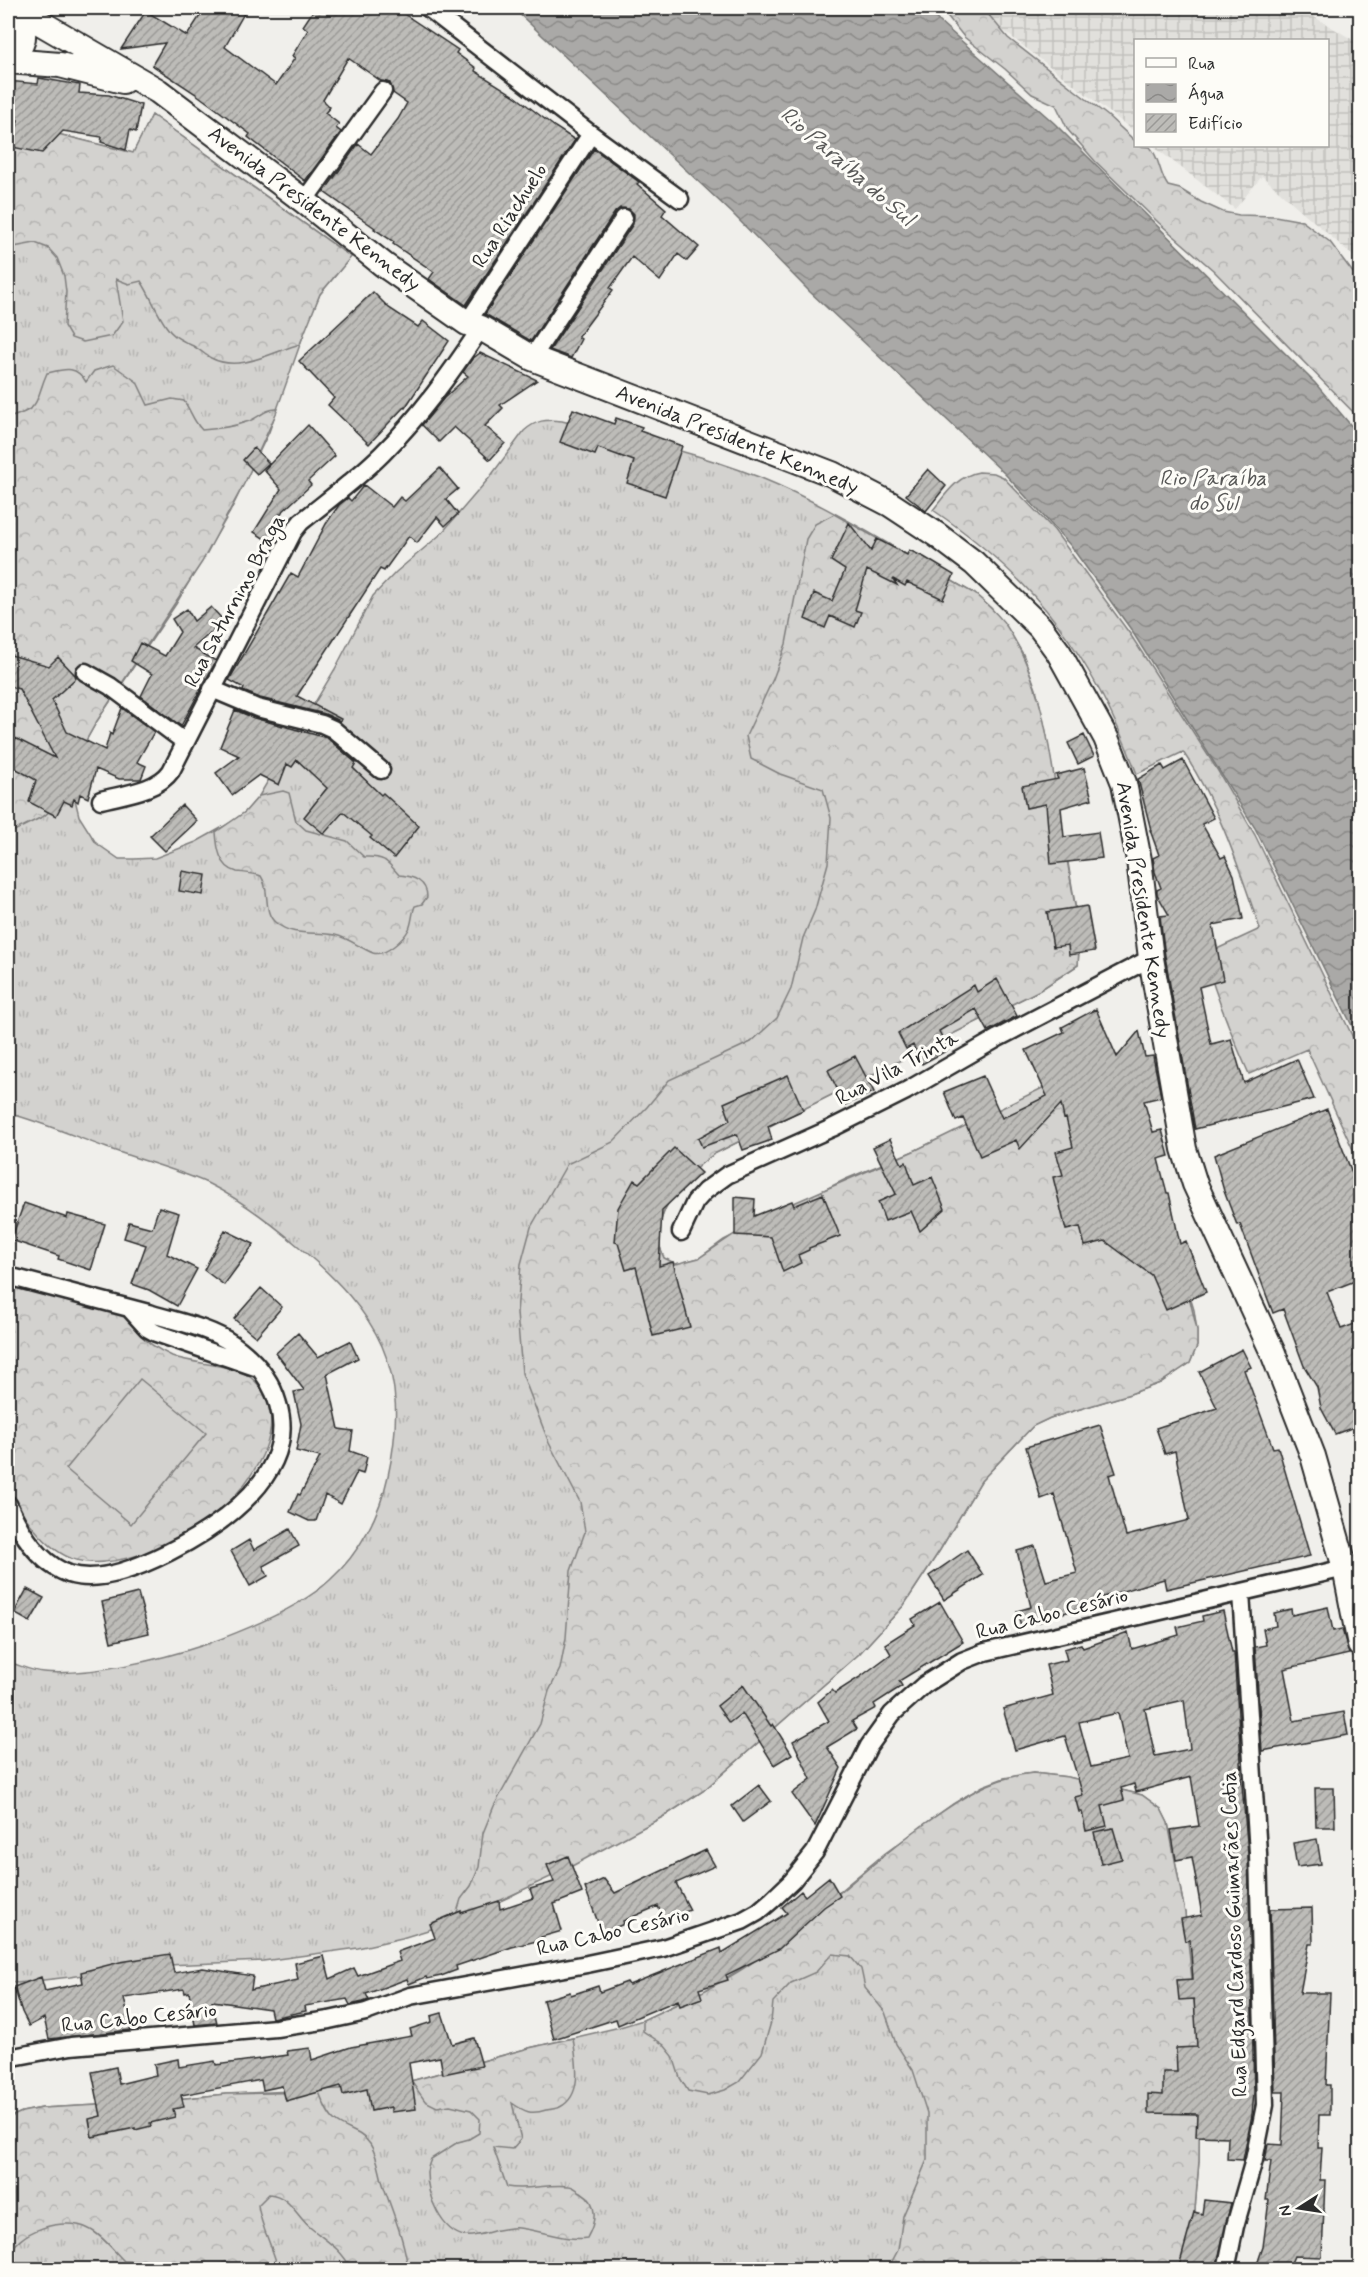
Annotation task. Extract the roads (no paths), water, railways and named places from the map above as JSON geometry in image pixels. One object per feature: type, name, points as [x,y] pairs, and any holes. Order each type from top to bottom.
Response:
[{"type":"main road","points":[[8,56],[20,48],[24,38],[21,19],[14,8]]},
{"type":"main road","name":"Avenida Presidente Kennedy","points":[[14,8],[158,91],[304,201],[384,265],[474,326],[532,358],[832,474],[890,504],[974,563],[1040,627],[1059,653],[1084,695],[1117,761],[1130,808],[1152,958],[1186,1158],[1209,1217],[1273,1353],[1309,1446],[1345,1568],[1360,1645]]},
{"type":"main road","name":"Avenida Presidente Kennedy","points":[[8,61],[60,65],[158,91]]},
{"type":"street","points":[[428,8],[591,134],[680,199]]},
{"type":"street","points":[[304,201],[383,91]]},
{"type":"street","name":"Rua Riachuelo","points":[[474,326],[591,134]]},
{"type":"street","points":[[532,358],[624,219]]},
{"type":"street","name":"Rua Saturnino Braga","points":[[100,800],[165,780],[293,532],[301,522],[381,455],[416,418],[452,372],[474,326]]},
{"type":"street","points":[[85,672],[110,686],[185,742]]},
{"type":"street","points":[[212,689],[257,708],[328,726],[348,740],[381,770]]},
{"type":"street","name":"Rua Vila Trinta","points":[[681,1232],[695,1202],[727,1174],[832,1128],[906,1091],[999,1038],[1152,958]]},
{"type":"street","points":[[8,1276],[129,1308],[217,1335],[246,1354],[259,1368],[272,1386],[282,1422],[275,1458],[255,1490],[242,1503],[228,1516],[194,1539],[156,1558],[122,1571],[97,1576],[71,1574],[51,1564],[41,1556],[25,1536],[8,1504]]},
{"type":"street","name":"Rua Cabo Cesário","points":[[8,2057],[71,2046],[276,2028],[329,2020],[366,2012],[410,1996],[663,1948],[742,1921],[758,1912],[772,1900],[792,1881],[815,1852],[880,1728],[910,1698],[943,1673],[985,1652],[1345,1568]]},
{"type":"street","name":"Rua Edgard Cardoso Guimarães Cotia","points":[[1226,2270],[1233,2234],[1254,2160],[1265,2105],[1257,1853],[1241,1593]]},
{"type":"water","name":"Rio Paraíba do Sul","points":[[513,8],[922,8],[1054,123],[1315,383],[1360,436],[1360,1042],[1255,828],[1130,628],[1070,545],[1005,474],[810,292],[732,213]]}]
